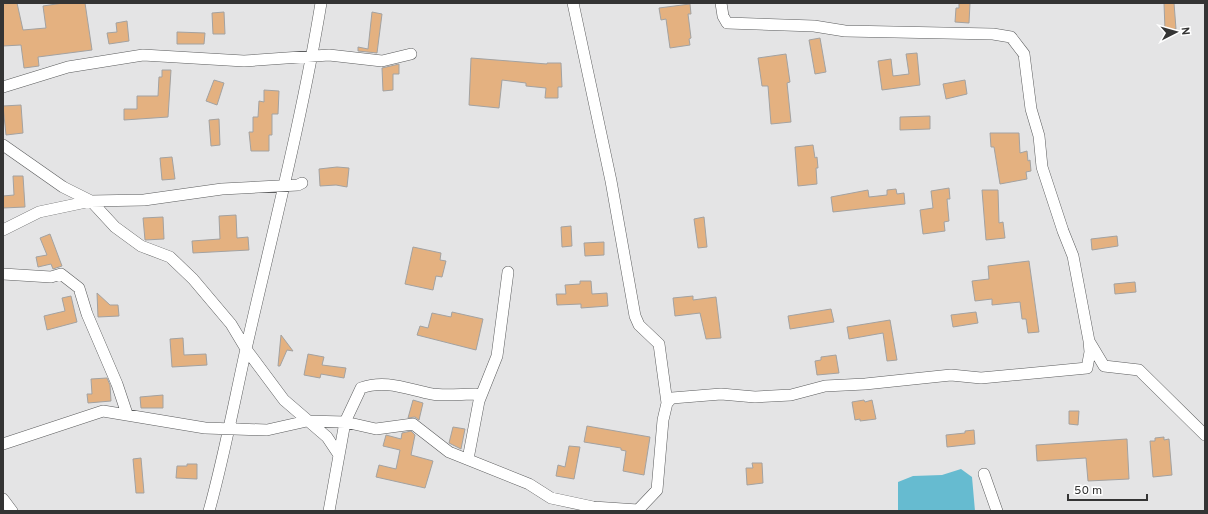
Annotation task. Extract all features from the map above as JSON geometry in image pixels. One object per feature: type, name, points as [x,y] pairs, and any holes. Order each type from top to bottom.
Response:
[{"type":"street","points":[[209,511],[230,429],[246,349],[284,186],[312,56],[321,3]]},
{"type":"street","points":[[3,444],[103,411],[204,428],[266,430],[308,422],[345,422],[376,429],[413,424],[449,452],[529,484],[551,498],[593,507],[638,510],[657,490],[663,420],[667,403],[659,344],[639,325],[635,316],[611,181],[573,3]]},
{"type":"street","points":[[720,3],[723,16],[727,23],[814,26],[845,31],[993,34],[1011,37],[1024,54],[1031,109],[1039,136],[1042,167],[1063,231],[1073,256],[1089,341],[1090,352],[1087,368]]},
{"type":"street","points":[[3,87],[68,67],[143,54],[244,62],[329,55],[382,62],[411,54]]},
{"type":"street","points":[[3,145],[63,187],[91,201],[115,227],[141,246],[170,257],[193,279],[232,324],[246,349],[284,400],[327,437],[339,455]]},
{"type":"street","points":[[3,230],[39,212],[91,201],[144,200],[222,189],[298,186],[302,183]]},
{"type":"street","points":[[468,459],[479,401],[497,356],[508,272]]},
{"type":"street","points":[[3,274],[51,277],[61,274],[79,288],[86,314],[117,384],[127,414]]},
{"type":"street","points":[[1089,341],[1104,366]]},
{"type":"street","points":[[667,403],[672,398],[696,395],[721,394],[755,397],[791,395],[825,386],[865,384],[951,375],[981,378],[1104,366],[1139,370],[1205,435]]},
{"type":"street","points":[[329,511],[345,422],[361,388],[371,384],[398,385],[432,394],[476,394]]},
{"type":"street","points":[[984,474],[997,511]]},
{"type":"street","points":[[3,499],[12,511]]},
{"type":"water","points":[[961,469],[972,477],[975,511],[898,511],[898,482],[913,476],[942,475]]},
{"type":"building","points":[[3,3],[17,3],[23,30],[46,28],[43,6],[63,3],[85,3],[92,50],[38,57],[39,66],[24,68],[21,45],[3,46]]},
{"type":"building","points":[[959,3],[970,3],[969,23],[955,22],[956,8],[959,8]]},
{"type":"building","points":[[1164,3],[1174,3],[1176,29],[1165,30]]},
{"type":"building","points":[[690,4],[691,14],[688,14],[691,38],[689,39],[690,45],[670,48],[666,19],[661,20],[659,8]]},
{"type":"building","points":[[224,12],[225,34],[213,34],[212,13]]},
{"type":"building","points":[[372,12],[382,14],[377,53],[358,51],[358,47],[368,49]]},
{"type":"building","points":[[127,21],[129,41],[109,44],[107,33],[117,32],[116,23]]},
{"type":"building","points":[[177,32],[205,33],[204,44],[177,44]]},
{"type":"building","points":[[820,38],[826,72],[815,74],[809,40]]},
{"type":"building","points":[[917,53],[920,85],[882,90],[878,61],[891,59],[893,76],[909,74],[906,54]]},
{"type":"building","points":[[786,54],[790,82],[787,83],[791,122],[771,124],[768,86],[762,86],[758,58]]},
{"type":"building","points":[[471,58],[547,64],[561,63],[562,87],[558,87],[558,98],[545,98],[546,88],[526,86],[526,83],[502,80],[499,108],[469,105]]},
{"type":"building","points":[[399,64],[399,74],[393,74],[393,90],[383,91],[382,68]]},
{"type":"building","points":[[162,70],[171,70],[168,117],[124,120],[124,109],[137,109],[137,96],[158,96],[159,77],[162,77]]},
{"type":"building","points":[[214,80],[224,83],[217,105],[206,101]]},
{"type":"building","points":[[965,80],[967,94],[946,99],[943,84]]},
{"type":"building","points":[[264,90],[279,91],[278,114],[272,114],[272,135],[269,135],[269,151],[251,151],[249,132],[253,132],[253,117],[258,117],[259,101],[264,102]]},
{"type":"building","points":[[21,105],[23,133],[6,135],[3,106]]},
{"type":"building","points":[[930,116],[930,129],[900,130],[900,117]]},
{"type":"building","points":[[219,119],[220,145],[211,146],[209,120]]},
{"type":"building","points":[[990,133],[1019,133],[1020,153],[1027,151],[1028,161],[1030,160],[1031,171],[1026,172],[1027,179],[1000,184],[994,147],[991,147]]},
{"type":"building","points":[[813,145],[815,158],[817,157],[817,184],[798,186],[795,147]]},
{"type":"building","points":[[172,157],[175,179],[162,180],[160,158]]},
{"type":"building","points":[[337,167],[349,168],[347,187],[336,185],[320,186],[319,169]]},
{"type":"building","points":[[13,176],[23,176],[25,207],[3,208],[3,196],[14,195]]},
{"type":"building","points":[[949,188],[950,199],[947,199],[949,221],[944,222],[945,231],[923,234],[920,210],[933,208],[931,191]]},
{"type":"building","points":[[896,189],[897,194],[904,193],[905,204],[833,212],[831,197],[868,190],[869,197],[887,195],[887,190]]},
{"type":"building","points":[[982,190],[998,190],[999,223],[1003,222],[1005,238],[986,240]]},
{"type":"building","points":[[236,215],[237,238],[248,237],[249,250],[193,253],[192,241],[220,239],[219,216]]},
{"type":"building","points":[[163,217],[164,239],[145,240],[143,218]]},
{"type":"building","points":[[704,217],[707,247],[698,248],[694,219]]},
{"type":"building","points":[[571,226],[572,246],[562,247],[561,227]]},
{"type":"building","points":[[50,234],[62,266],[53,269],[51,264],[38,267],[36,257],[47,255],[40,238]]},
{"type":"building","points":[[1117,236],[1118,246],[1092,250],[1091,239]]},
{"type":"building","points":[[604,242],[604,255],[585,256],[584,243]]},
{"type":"building","points":[[413,247],[441,253],[440,260],[446,261],[442,277],[436,276],[433,290],[405,284]]},
{"type":"building","points":[[1029,261],[1039,332],[1028,333],[1026,319],[1022,319],[1020,302],[992,305],[992,299],[975,301],[972,281],[989,279],[988,266]]},
{"type":"building","points":[[580,281],[591,281],[592,294],[607,293],[608,306],[581,308],[581,304],[557,305],[556,294],[566,294],[565,285],[580,284]]},
{"type":"building","points":[[1135,282],[1136,292],[1115,294],[1114,284]]},
{"type":"building","points":[[97,293],[110,305],[118,305],[119,316],[98,317]]},
{"type":"building","points":[[71,296],[77,322],[47,330],[44,316],[65,311],[62,298]]},
{"type":"building","points":[[693,296],[693,300],[716,297],[721,338],[706,339],[700,313],[675,316],[673,298]]},
{"type":"building","points":[[831,309],[834,322],[790,329],[788,316]]},
{"type":"building","points":[[452,312],[483,319],[476,350],[417,335],[420,326],[428,328],[432,313],[451,317]]},
{"type":"building","points":[[976,312],[978,323],[953,327],[951,315]]},
{"type":"building","points":[[890,320],[897,360],[887,361],[883,333],[849,339],[847,327]]},
{"type":"building","points":[[281,335],[293,351],[287,350],[280,366],[278,366]]},
{"type":"building","points":[[183,338],[184,355],[206,354],[207,365],[172,367],[170,339]]},
{"type":"building","points":[[308,354],[324,357],[322,365],[346,368],[344,378],[321,374],[320,378],[304,375]]},
{"type":"building","points":[[836,355],[839,373],[817,375],[815,361],[821,360],[821,357]]},
{"type":"building","points":[[107,378],[110,385],[111,401],[88,403],[87,394],[92,394],[91,379]]},
{"type":"building","points":[[163,395],[163,408],[141,408],[140,397]]},
{"type":"building","points":[[413,400],[423,403],[419,420],[415,417],[408,418]]},
{"type":"building","points":[[864,400],[865,402],[872,400],[876,419],[860,421],[860,419],[855,420],[852,402]]},
{"type":"building","points":[[1069,411],[1079,411],[1078,425],[1069,424]]},
{"type":"building","points":[[587,426],[650,437],[644,475],[623,471],[626,451],[621,450],[621,448],[584,442]]},
{"type":"building","points":[[453,427],[465,429],[461,449],[449,443]]},
{"type":"building","points":[[974,430],[975,444],[947,447],[946,435],[965,433],[965,431]]},
{"type":"building","points":[[411,431],[415,435],[411,455],[433,461],[425,488],[376,477],[379,465],[396,469],[400,450],[383,446],[386,435],[401,439],[402,433]]},
{"type":"building","points":[[1164,437],[1164,440],[1169,439],[1172,475],[1153,477],[1150,441],[1155,441],[1155,438]]},
{"type":"building","points":[[1127,439],[1129,479],[1088,481],[1086,458],[1037,461],[1036,445]]},
{"type":"building","points":[[569,446],[580,447],[574,479],[556,476],[558,465],[565,467]]},
{"type":"building","points":[[141,458],[144,493],[136,493],[133,459]]},
{"type":"building","points":[[752,463],[762,463],[763,483],[747,485],[746,468],[753,468]]},
{"type":"building","points":[[187,464],[197,464],[197,479],[176,478],[177,466],[187,466]]}]
